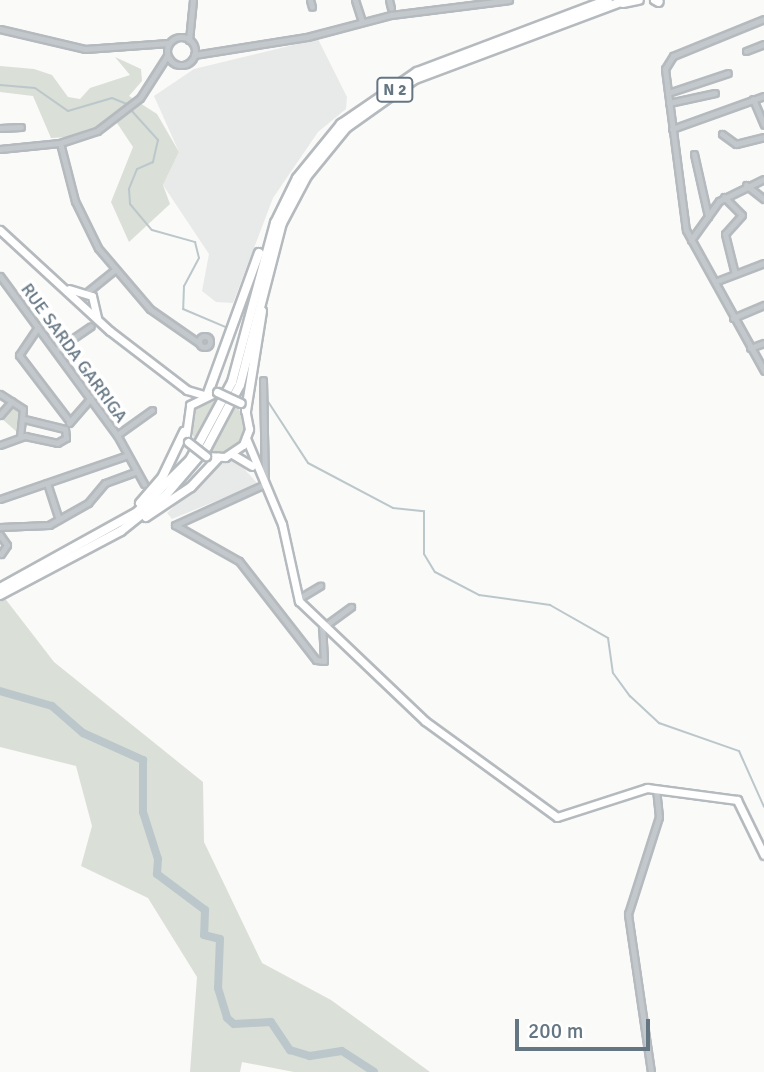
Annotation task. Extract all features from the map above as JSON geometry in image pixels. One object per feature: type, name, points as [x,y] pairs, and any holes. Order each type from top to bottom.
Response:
[{"type":"highway","points":[[567,15],[603,0]]},
{"type":"highway","name":"N 2","points":[[0,595],[113,526],[174,479],[221,410],[275,223],[313,156],[375,96],[443,60],[608,0]]},
{"type":"highway","points":[[623,1],[639,0]]},
{"type":"highway","name":"N 2","points":[[0,588],[83,554],[166,495],[207,447],[240,385],[263,285],[297,193],[327,148],[365,112],[440,68],[623,1]]},
{"type":"highway","points":[[209,393],[275,223]]},
{"type":"highway","points":[[244,407],[263,285]]},
{"type":"highway","points":[[113,526],[153,490],[184,432]]},
{"type":"highway","points":[[83,554],[191,487],[218,458]]},
{"type":"main road","points":[[0,230],[65,288],[81,307],[177,382],[244,407],[246,438],[282,524],[298,599],[322,628],[425,721],[554,816],[572,817],[656,788],[740,802],[764,855]]},
{"type":"main road","points":[[65,288],[84,294],[93,302],[98,319]]},
{"type":"main road","points":[[81,307],[84,294]]},
{"type":"main road","points":[[81,307],[93,302]]},
{"type":"main road","points":[[177,382],[190,405],[184,432],[188,442],[206,456],[218,458],[232,454],[246,438]]},
{"type":"main road","points":[[190,405],[209,393]]},
{"type":"main road","points":[[232,454],[259,474]]},
{"type":"street","points":[[190,40],[193,0]]},
{"type":"street","points":[[355,0],[362,22]]},
{"type":"street","points":[[389,0],[391,8]]},
{"type":"street","points":[[156,74],[194,55],[362,22],[509,0]]},
{"type":"street","points":[[0,29],[85,49],[169,43],[182,37],[191,19]]},
{"type":"street","points":[[763,369],[733,318],[717,281],[691,240],[668,93],[669,59],[764,19]]},
{"type":"street","points":[[182,37],[190,40],[195,47],[215,52]]},
{"type":"street","points":[[0,149],[60,143],[97,131],[136,102],[156,74],[167,54],[169,43]]},
{"type":"street","points":[[148,44],[167,54],[174,64]]},
{"type":"street","points":[[746,51],[764,44]]},
{"type":"street","points":[[194,55],[195,47]]},
{"type":"street","points":[[668,93],[728,73]]},
{"type":"street","points":[[669,103],[715,93]]},
{"type":"street","points":[[672,129],[764,96]]},
{"type":"street","points":[[753,99],[764,125]]},
{"type":"street","points":[[0,128],[21,127]]},
{"type":"street","points":[[722,134],[745,151]]},
{"type":"street","points":[[736,144],[764,137]]},
{"type":"street","points":[[60,143],[80,214],[114,270],[150,309],[199,342]]},
{"type":"street","points":[[694,155],[708,216]]},
{"type":"street","points":[[691,240],[724,197],[764,179]]},
{"type":"street","points":[[746,185],[764,199]]},
{"type":"street","points":[[724,197],[742,215],[725,234],[735,274]]},
{"type":"street","points":[[717,281],[764,263]]},
{"type":"street","points":[[84,294],[114,270]]},
{"type":"street","name":"RUE SARDA GARRIGA","points":[[0,276],[117,435],[125,456],[144,485]]},
{"type":"street","points":[[93,302],[102,282]]},
{"type":"street","points":[[733,318],[764,305]]},
{"type":"street","points":[[56,350],[91,326]]},
{"type":"street","points":[[38,327],[19,354],[70,422]]},
{"type":"street","points":[[750,348],[764,343]]},
{"type":"street","points":[[263,380],[265,484],[175,525],[239,561],[313,658],[324,662],[322,628],[351,607]]},
{"type":"street","points":[[0,394],[12,401],[24,419],[65,429]]},
{"type":"street","points":[[0,445],[20,437],[57,443],[66,439],[65,429],[91,398]]},
{"type":"street","points":[[0,415],[12,401]]},
{"type":"street","points":[[117,435],[152,410]]},
{"type":"street","points":[[20,437],[24,419]]},
{"type":"street","points":[[0,499],[125,456]]},
{"type":"street","points":[[0,527],[59,519],[105,484],[136,472]]},
{"type":"street","points":[[47,483],[59,519]]},
{"type":"street","points":[[0,536],[7,545],[1,554]]},
{"type":"street","points":[[298,599],[320,586]]},
{"type":"street","points":[[651,1072],[628,904],[659,817],[656,788]]},
{"type":"shaded area","points":[[318,39],[347,97],[346,109],[318,132],[273,198],[233,303],[216,302],[202,291],[209,254],[163,185],[179,152],[154,96],[194,69]]},
{"type":"shaded area","points":[[115,57],[141,69],[142,81],[129,96],[157,114],[179,152],[163,185],[170,204],[129,242],[111,202],[133,147],[115,120],[86,136],[51,138],[33,96],[0,92],[0,66],[34,69],[52,75],[68,97],[80,99],[90,88],[130,75]]},
{"type":"shaded area","points":[[209,397],[222,397],[195,445],[189,414]]},
{"type":"shaded area","points":[[236,403],[245,422],[240,443],[230,452],[208,453]]},
{"type":"shaded area","points":[[11,404],[21,410],[18,433],[1,418]]},
{"type":"shaded area","points":[[235,459],[258,484],[172,519],[167,513],[221,464]]},
{"type":"shaded area","points":[[0,592],[54,662],[203,782],[204,842],[262,963],[331,1000],[430,1072],[294,1072],[242,1062],[240,1072],[190,1072],[197,977],[148,898],[81,866],[92,826],[76,766],[0,747]]},
{"type":"waterway","points":[[0,85],[35,88],[68,111],[112,98],[127,104]]},
{"type":"waterway","points":[[130,109],[158,140],[153,162],[137,169],[129,189],[130,204],[152,230],[195,242],[199,258],[184,286],[183,309],[228,328]]},
{"type":"waterway","points":[[267,400],[308,463],[393,508],[424,511],[424,554],[435,572],[479,595],[550,605],[608,638],[613,673],[630,696],[659,723],[739,751],[764,807]]},
{"type":"waterway","points":[[0,691],[52,706],[83,733],[143,760],[143,812],[158,859],[157,874],[205,910],[204,935],[220,939],[218,988],[227,1018],[234,1024],[271,1022],[290,1050],[310,1056],[342,1051],[374,1072]]}]
